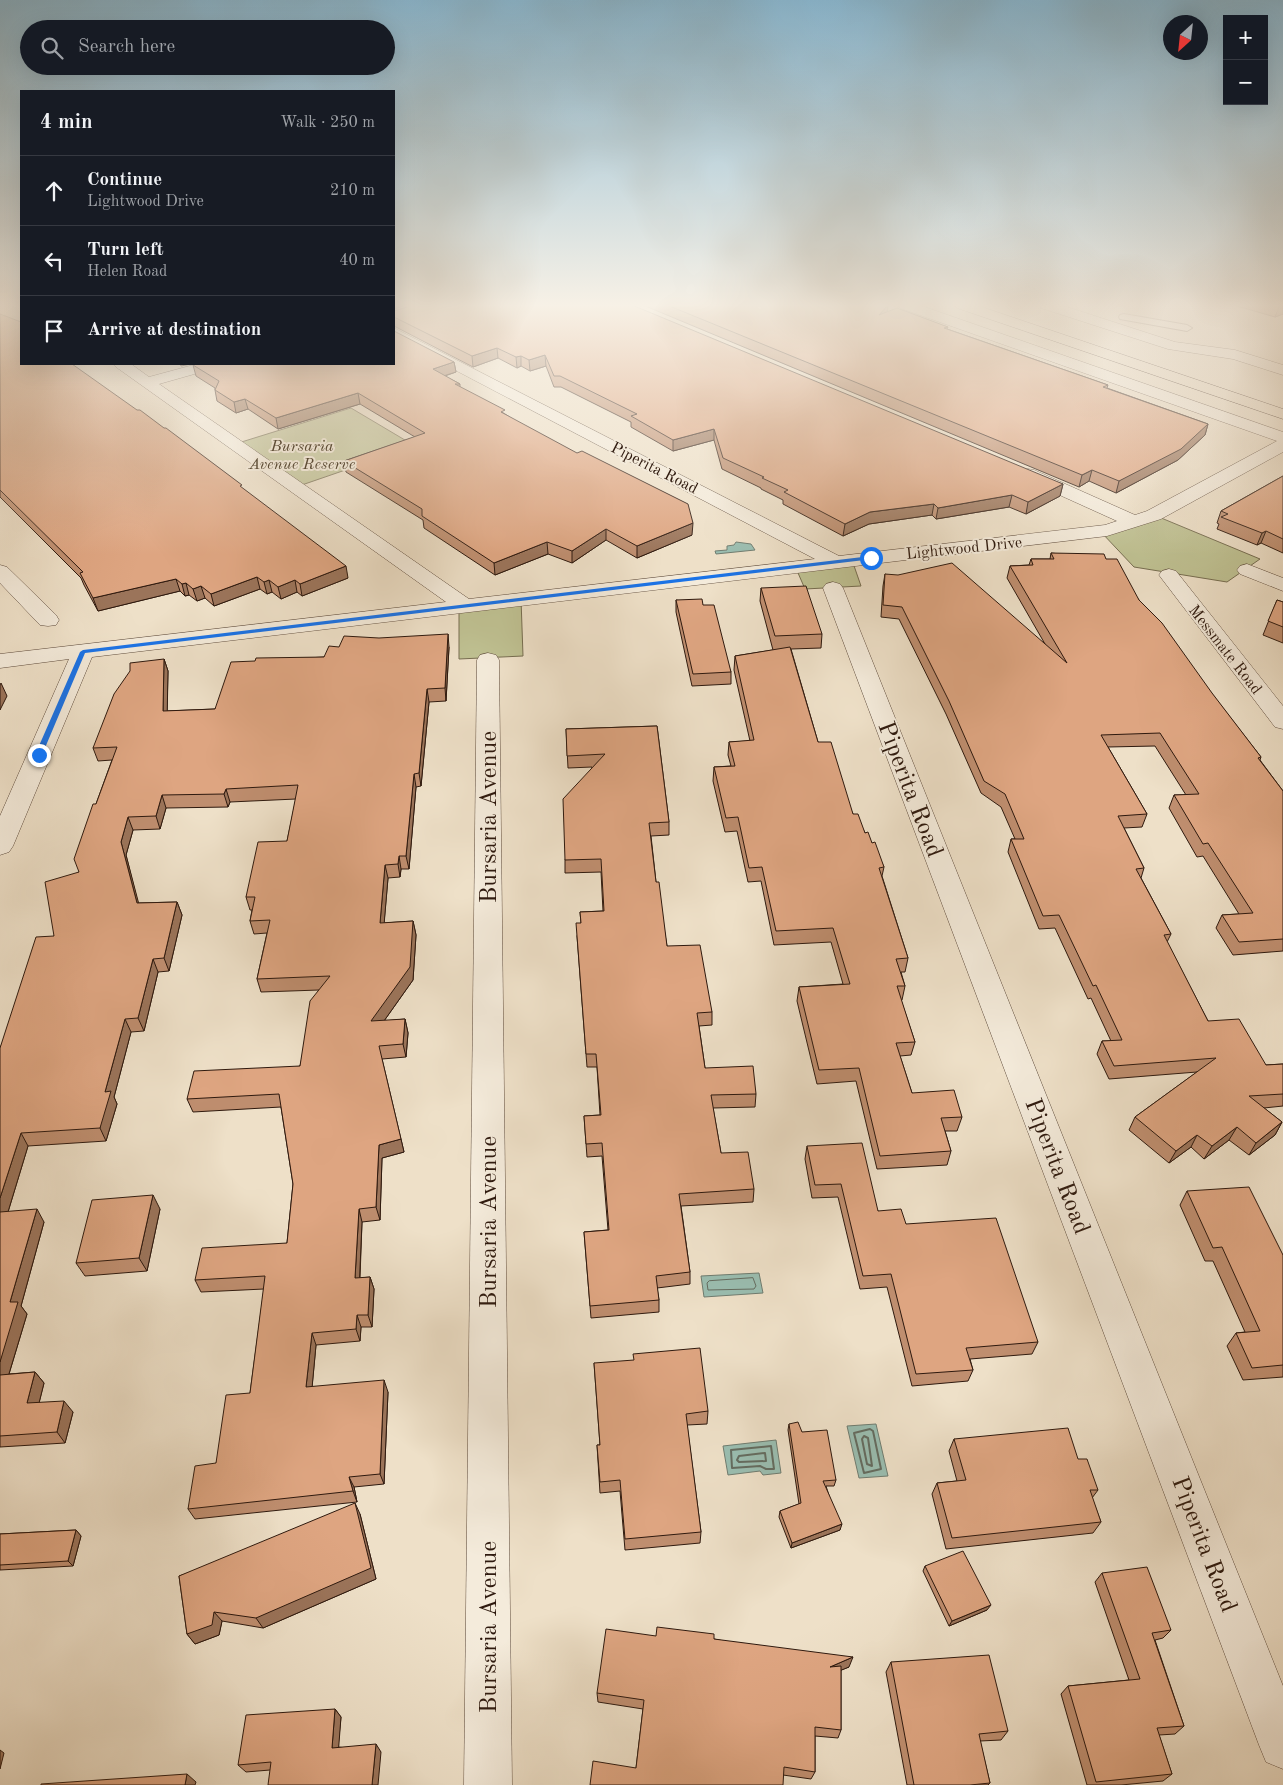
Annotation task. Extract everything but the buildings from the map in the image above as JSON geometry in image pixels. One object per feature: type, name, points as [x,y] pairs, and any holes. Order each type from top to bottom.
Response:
[{"type":"highway","points":[[1207,388],[1283,414]]},
{"type":"street","points":[[156,388],[464,605]]},
{"type":"street","name":"Piperita Road","points":[[496,388],[835,575],[1283,1745]]},
{"type":"street","points":[[1142,388],[1283,438]]},
{"type":"street","name":"Lightwood Drive","points":[[0,661],[464,605],[835,575],[1090,533],[1136,522],[1154,515],[1283,445]]},
{"type":"street","points":[[1012,467],[1136,522]]},
{"type":"street","points":[[1247,570],[1283,584]]},
{"type":"street","points":[[0,571],[48,620]]},
{"type":"street","name":"Messmate Road","points":[[1169,575],[1283,722]]},
{"type":"street","points":[[0,846],[83,652]]},
{"type":"street","name":"Bursaria Avenue","points":[[488,660],[488,1785]]},
{"type":"green space","name":"Bursaria Avenue Reserve","points":[[351,408],[415,446],[296,487],[235,444]]},
{"type":"green space","points":[[1154,515],[1260,559],[1227,582],[1134,567],[1101,532]]},
{"type":"green space","points":[[852,560],[861,586],[805,589],[795,566]]},
{"type":"green space","points":[[521,599],[523,656],[459,659],[459,606]]},
{"type":"water","points":[[736,542],[751,544],[755,550],[716,554],[715,551],[727,550],[727,546],[734,545]]},
{"type":"water","points":[[759,1273],[763,1293],[704,1297],[701,1276]]},
{"type":"water","points":[[876,1424],[888,1476],[859,1478],[847,1426]]},
{"type":"water","points":[[776,1440],[781,1473],[763,1475],[760,1471],[728,1475],[723,1446]]},
{"type":"route","points":[[39,755],[83,652],[464,605],[871,558]]}]
